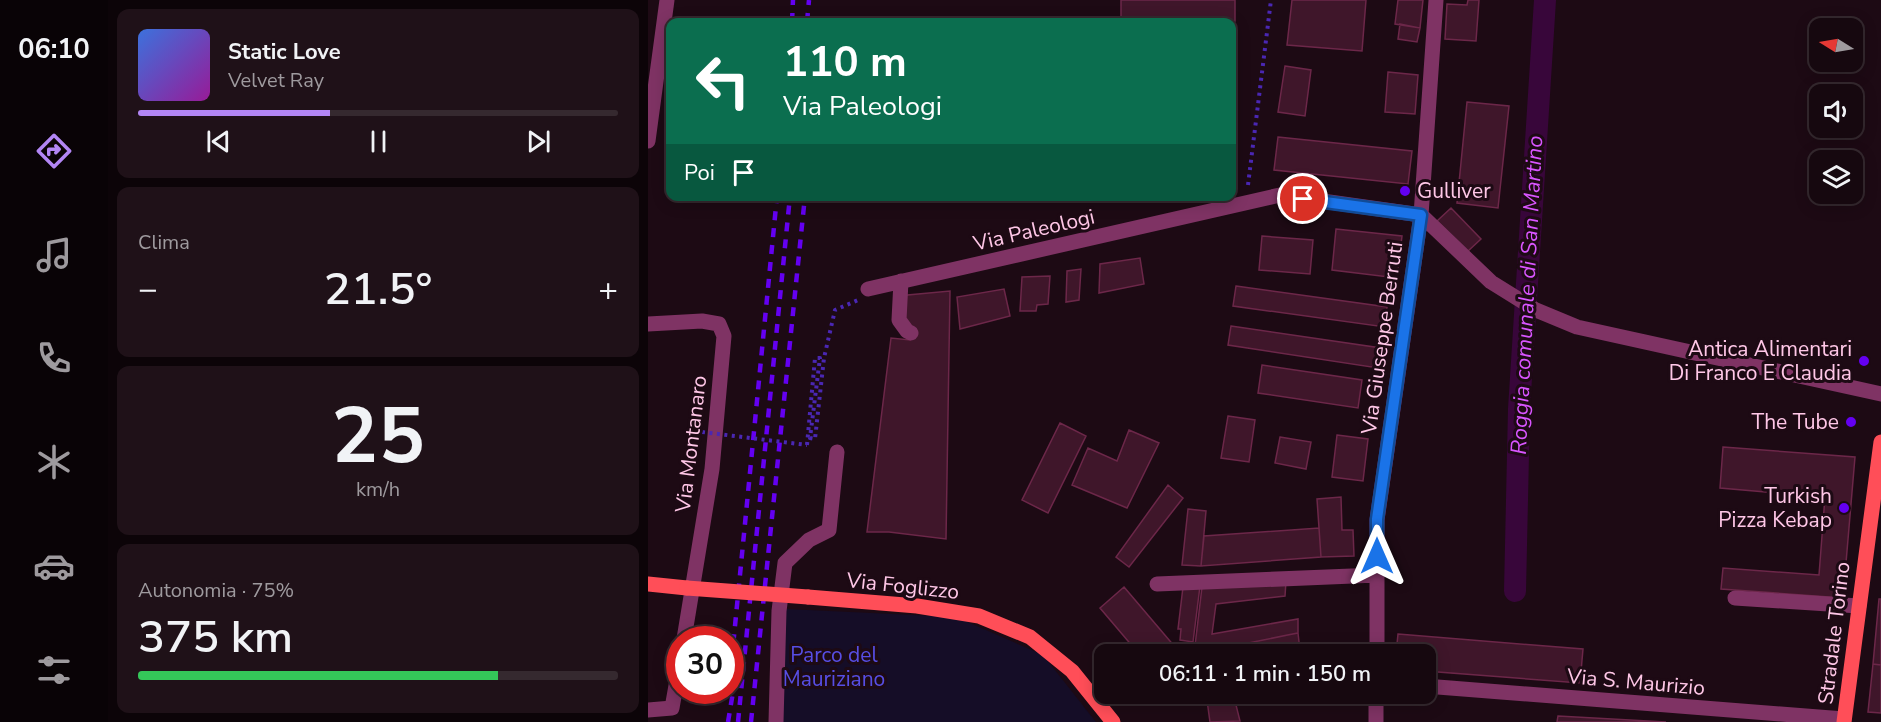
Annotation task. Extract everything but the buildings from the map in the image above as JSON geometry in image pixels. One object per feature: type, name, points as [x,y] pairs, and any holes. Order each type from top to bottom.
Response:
[{"type":"main road","name":"Stradale Torino","points":[[1844,721],[1881,442]]},
{"type":"main road","name":"Via Foglizzo","points":[[648,584],[917,606],[979,616],[1030,637],[1072,670],[1113,722]]},
{"type":"street","points":[[648,141],[667,0]]},
{"type":"street","name":"Via Giuseppe Berruti","points":[[1377,644],[1377,519],[1421,215],[1436,0]]},
{"type":"street","name":"Via Paleologi","points":[[868,289],[1280,195],[1421,215]]},
{"type":"street","points":[[1421,215],[1491,282],[1536,310],[1577,327],[1881,394]]},
{"type":"street","points":[[902,281],[899,321],[911,333]]},
{"type":"street","name":"Via Montanaro","points":[[648,324],[702,321],[718,324],[724,336],[712,469],[686,626]]},
{"type":"street","points":[[776,722],[779,611],[785,563],[809,540],[829,530],[837,452]]},
{"type":"street","points":[[1157,584],[1377,575]]},
{"type":"street","points":[[1736,598],[1859,606]]},
{"type":"street","name":"Via S. Maurizio","points":[[1436,687],[1844,721]]},
{"type":"street","points":[[648,710],[672,708],[673,704]]},
{"type":"street","points":[[1376,704],[1376,722]]},
{"type":"path","points":[[1246,203],[1271,0]]},
{"type":"path","points":[[702,432],[807,445],[815,358],[820,358],[810,438],[814,439],[824,358],[835,310],[866,296],[868,289]]},
{"type":"green space","name":"Parco del Mauriziano","points":[[786,609],[956,617],[1043,655],[1096,722],[769,722]]},
{"type":"waterway","name":"Roggia comunale di San Martino","points":[[1515,591],[1519,409],[1545,0]]},
{"type":"railway","points":[[792,18],[793,0]]},
{"type":"railway","points":[[807,18],[809,0]]},
{"type":"railway","points":[[735,626],[777,201]]},
{"type":"railway","points":[[738,722],[790,201]]},
{"type":"railway","points":[[751,722],[804,201]]},
{"type":"railway","points":[[728,722],[731,704]]},
{"type":"place","name":"Gulliver","points":[[1405,191]]},
{"type":"place","name":"Antica Alimentari Di Franco E Claudia","points":[[1864,361]]},
{"type":"place","name":"The Tube","points":[[1851,422]]},
{"type":"place","name":"Turkish Pizza Kebap","points":[[1844,508]]},
{"type":"route","points":[[1303,199],[1421,215],[1377,519],[1377,556]]}]
